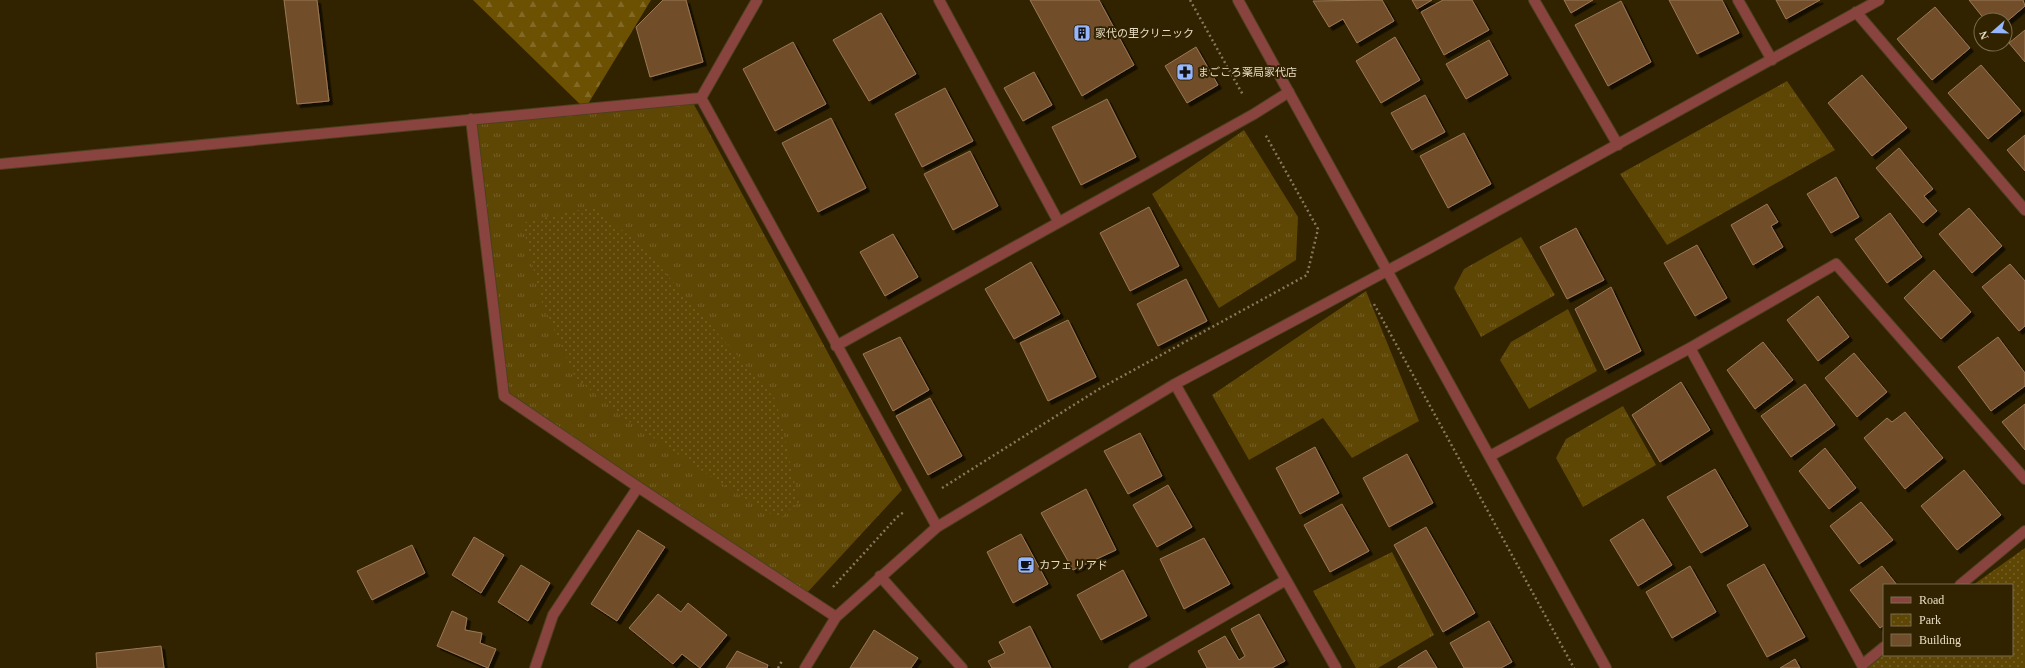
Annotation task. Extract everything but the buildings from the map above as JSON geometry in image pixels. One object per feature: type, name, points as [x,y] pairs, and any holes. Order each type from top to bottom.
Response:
[{"type":"street","points":[[701,98],[757,0]]},
{"type":"street","points":[[939,0],[1058,222]]},
{"type":"street","points":[[1238,0],[1386,272],[1490,456],[1606,668]]},
{"type":"street","points":[[1534,0],[1618,145]]},
{"type":"street","points":[[1738,0],[1772,60]]},
{"type":"street","points":[[805,668],[836,617],[880,576],[937,527],[1175,384],[1386,272],[1879,0]]},
{"type":"street","points":[[1856,12],[2025,210]]},
{"type":"street","points":[[836,346],[1254,114],[1289,92]]},
{"type":"street","points":[[0,164],[701,98]]},
{"type":"street","points":[[701,98],[836,346],[937,527]]},
{"type":"street","points":[[471,119],[504,396],[638,487],[836,617]]},
{"type":"street","points":[[1490,456],[1690,348],[1836,264],[2025,479]]},
{"type":"street","points":[[1690,348],[1862,665],[1883,648]]},
{"type":"street","points":[[1175,384],[1336,668]]},
{"type":"street","points":[[535,668],[553,615],[638,487]]},
{"type":"street","points":[[1961,584],[2025,531]]},
{"type":"street","points":[[880,576],[962,668]]},
{"type":"street","points":[[1134,668],[1286,580]]},
{"type":"path","points":[[817,604],[897,516],[1099,389],[1307,276],[1318,229],[1190,0]]},
{"type":"path","points":[[1370,298],[1574,668]]},
{"type":"path","points":[[778,668],[786,655]]},
{"type":"green space","points":[[473,0],[651,0],[585,109]]},
{"type":"green space","points":[[1787,81],[1835,150],[1667,245],[1620,174]]},
{"type":"green space","points":[[691,99],[902,490],[805,595],[504,396],[471,119]]},
{"type":"green space","points":[[1244,130],[1298,217],[1296,260],[1219,308],[1152,194]]},
{"type":"green space","points":[[592,207],[641,245],[776,400],[799,502],[779,519],[725,486],[621,416],[575,377],[542,302],[522,223]]},
{"type":"green space","points":[[1521,237],[1555,295],[1481,337],[1454,288],[1464,269]]},
{"type":"green space","points":[[1366,291],[1419,421],[1352,458],[1323,418],[1249,460],[1212,395]]},
{"type":"green space","points":[[1568,309],[1597,371],[1529,409],[1500,360],[1511,342]]},
{"type":"green space","points":[[1623,406],[1656,465],[1583,507],[1556,458],[1566,439]]},
{"type":"green space","points":[[2025,548],[2025,668],[1864,668],[1883,651],[1883,656],[2013,656],[2013,584],[1974,584]]},
{"type":"green space","points":[[1392,552],[1434,635],[1378,668],[1356,668],[1313,591]]},
{"type":"place","name":"家代の里クリニック","points":[[1082,33]]},
{"type":"place","name":"まごころ薬局家代店","points":[[1185,72]]},
{"type":"place","name":"カフェ リアド","points":[[1026,565]]}]
